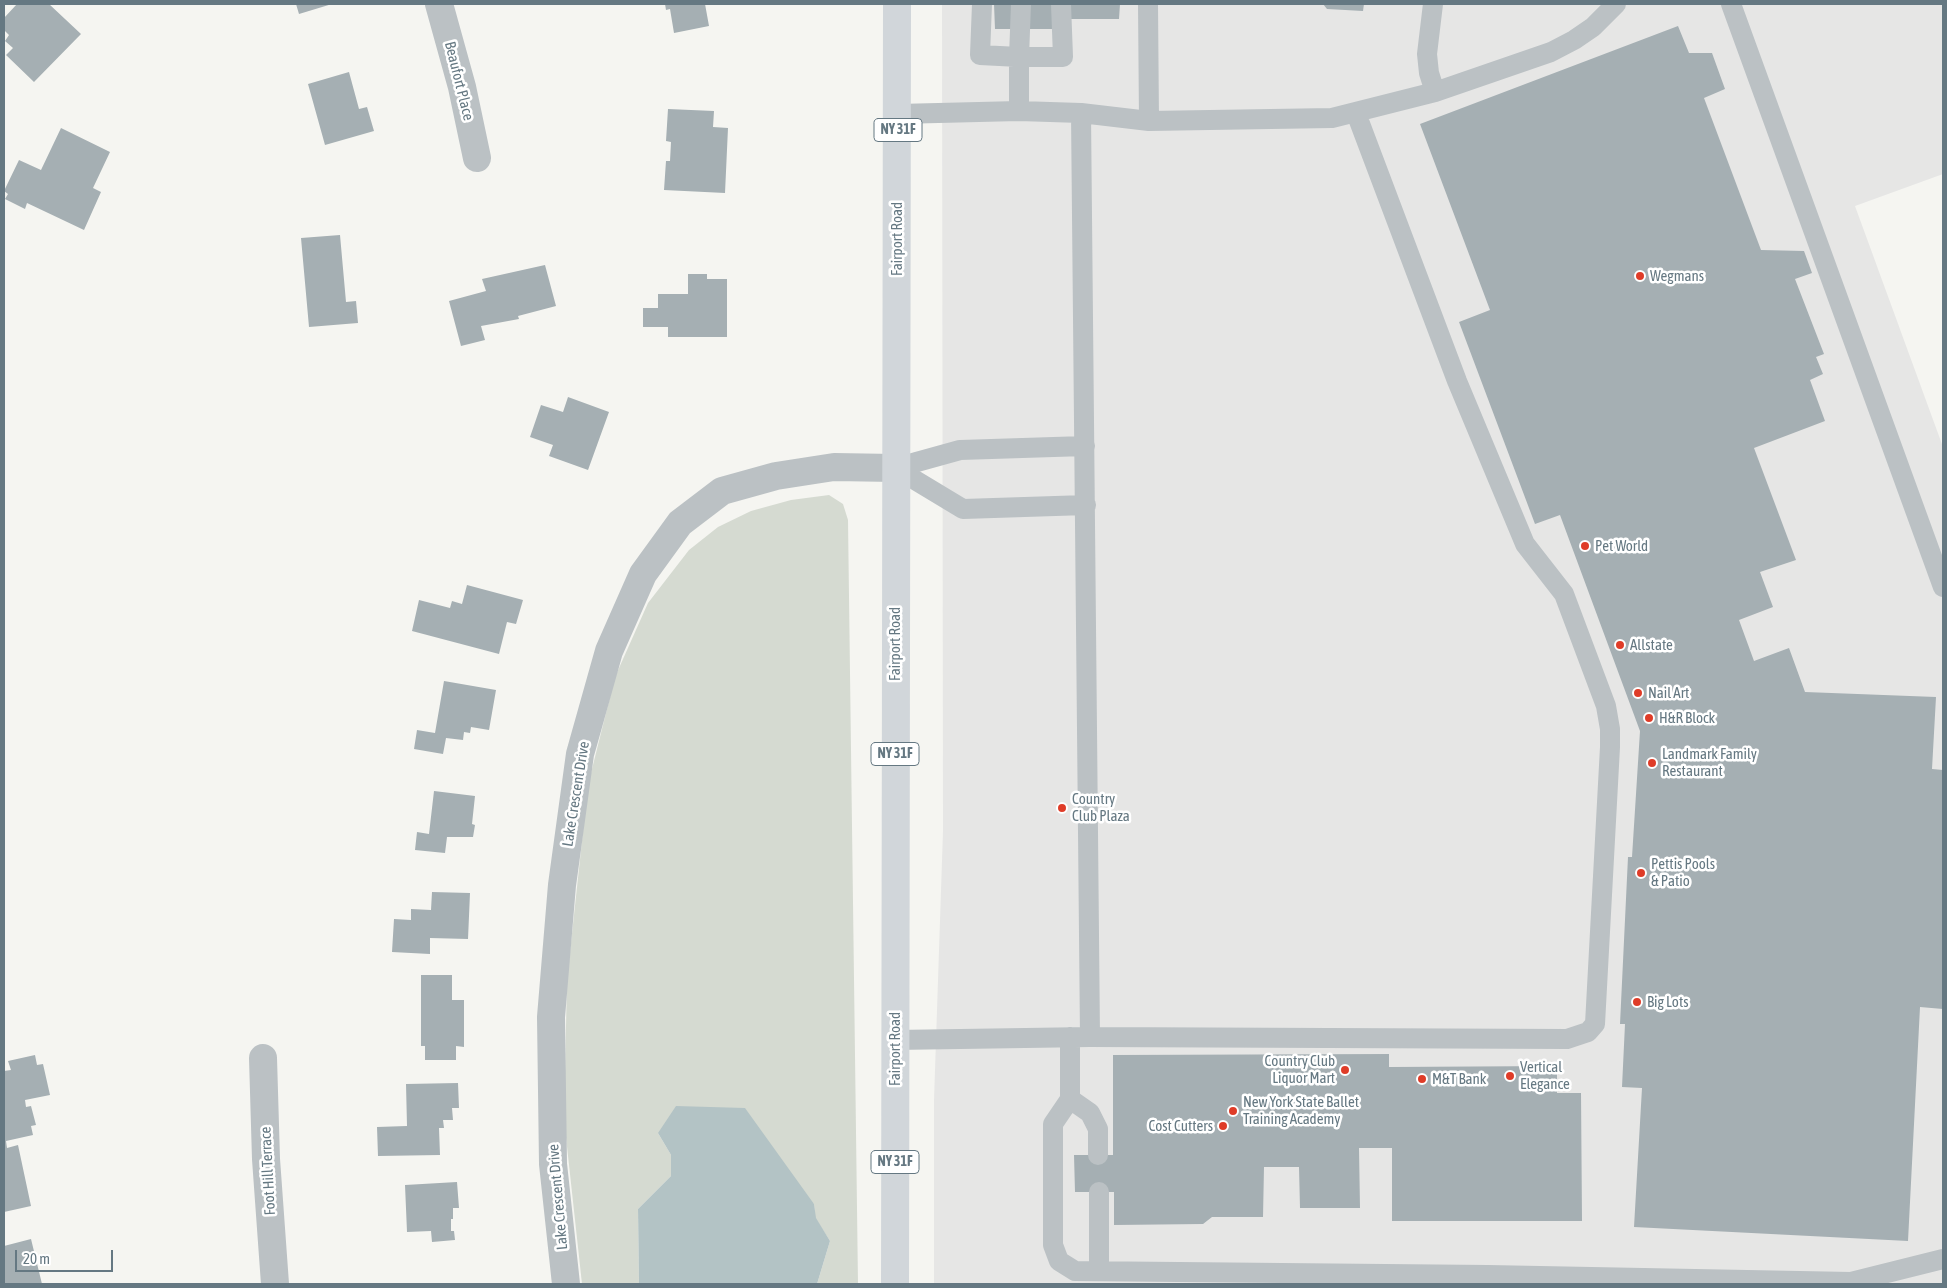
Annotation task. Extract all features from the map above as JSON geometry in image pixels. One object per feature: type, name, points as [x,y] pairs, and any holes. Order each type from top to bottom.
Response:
[{"type":"main road","name":"Fairport Road","points":[[895,1284],[895,468],[898,114],[896,4]]},
{"type":"street","name":"Beaufort Place","points":[[439,4],[462,86],[477,158]]},
{"type":"street","name":"Lake Crescent Drive","points":[[566,1284],[553,1164],[551,1017],[562,885],[580,754],[609,651],[643,574],[680,523],[722,492],[776,476],[834,467],[895,468]]},
{"type":"street","name":"Foot Hill Terrace","points":[[263,1058],[266,1159],[275,1284]]},
{"type":"lane","points":[[982,4],[980,55],[1019,57],[1063,56],[1061,4]]},
{"type":"lane","points":[[1019,111],[1021,4]]},
{"type":"lane","points":[[1148,4],[1148,121]]},
{"type":"lane","points":[[1432,4],[1427,54],[1429,73],[1435,92]]},
{"type":"lane","points":[[898,114],[1019,111],[1081,113],[1148,121],[1332,118],[1356,114],[1435,92],[1550,52],[1574,40],[1593,27],[1616,4]]},
{"type":"lane","points":[[1731,4],[1943,587]]},
{"type":"lane","points":[[1081,113],[1090,1037]]},
{"type":"lane","points":[[895,1040],[1070,1037],[1567,1038],[1588,1032],[1595,1024],[1610,747],[1610,729],[1606,706],[1564,594],[1525,544],[1457,381],[1356,114]]},
{"type":"lane","points":[[895,468],[960,450],[1085,446]]},
{"type":"lane","points":[[895,468],[963,509],[1086,505]]},
{"type":"lane","points":[[1070,1037],[1070,1099],[1053,1124],[1053,1245],[1059,1261],[1076,1271],[1099,1271],[1134,1278],[1852,1282],[1943,1259]]},
{"type":"lane","points":[[1070,1099],[1090,1112],[1098,1129],[1098,1155]]},
{"type":"lane","points":[[1099,1192],[1099,1271]]},
{"type":"shaded area","name":"Country Club Plaza","points":[[942,4],[1943,4],[1943,174],[1855,206],[1943,447],[1943,1284],[934,1284],[934,1100],[943,831]]},
{"type":"shaded area","points":[[829,495],[843,504],[848,520],[858,1284],[817,1284],[830,1241],[815,1218],[814,1204],[658,1133],[671,1155],[671,1176],[638,1209],[639,1284],[582,1284],[564,1119],[567,980],[588,785],[615,677],[648,603],[689,550],[718,527],[751,511],[791,500]]},
{"type":"shaded area","points":[[676,1106],[745,1108],[814,1204],[816,1218],[830,1241],[817,1284],[639,1284],[638,1209],[671,1176],[671,1155],[658,1133]]},
{"type":"building","points":[[17,4],[49,4],[81,34],[34,82],[6,55],[13,48],[5,41],[9,35],[4,30],[4,18]]},
{"type":"building","points":[[296,4],[332,4],[299,14]]},
{"type":"building","points":[[665,4],[705,4],[709,26],[674,33],[670,9],[666,10]]},
{"type":"building","points":[[994,4],[1057,4],[1057,29],[995,29]]},
{"type":"building","points":[[1069,4],[1120,4],[1119,19],[1069,19]]},
{"type":"building","points":[[1323,4],[1364,4],[1363,11],[1327,9]]},
{"type":"building","points":[[1678,26],[1689,53],[1712,53],[1725,89],[1704,98],[1761,250],[1804,251],[1812,273],[1795,279],[1824,354],[1816,357],[1823,374],[1810,380],[1825,421],[1754,448],[1796,560],[1760,572],[1773,607],[1739,620],[1754,661],[1789,648],[1805,692],[1936,697],[1932,769],[1943,770],[1943,1009],[1920,1007],[1908,1241],[1634,1227],[1642,1088],[1622,1087],[1625,1024],[1620,1024],[1628,857],[1632,857],[1640,731],[1560,515],[1535,524],[1459,322],[1490,310],[1420,124]]},
{"type":"building","points":[[349,72],[359,109],[367,107],[374,131],[325,145],[308,84]]},
{"type":"building","points":[[668,109],[714,111],[713,127],[728,128],[725,193],[664,190],[666,161],[670,161],[671,142],[666,141]]},
{"type":"building","points":[[61,128],[110,152],[93,188],[101,192],[84,230],[27,203],[25,209],[5,199],[8,194],[4,191],[19,160],[41,170]]},
{"type":"building","points":[[340,235],[346,302],[356,301],[358,323],[309,327],[301,238]]},
{"type":"building","points":[[545,265],[556,306],[518,316],[519,319],[481,326],[485,340],[461,346],[449,301],[486,291],[482,279]]},
{"type":"building","points":[[688,274],[707,274],[707,279],[727,279],[727,337],[668,337],[668,327],[643,327],[643,308],[658,308],[658,294],[688,294]]},
{"type":"building","points":[[568,397],[609,412],[588,470],[549,456],[553,445],[530,437],[541,405],[563,412]]},
{"type":"building","points":[[467,585],[523,600],[516,624],[507,622],[499,654],[412,631],[419,600],[450,608],[452,601],[462,604]]},
{"type":"building","points":[[444,681],[496,690],[489,730],[471,727],[470,733],[464,732],[463,740],[446,738],[443,754],[414,749],[417,730],[435,733]]},
{"type":"building","points":[[434,791],[475,796],[472,824],[475,825],[473,837],[447,837],[445,853],[415,850],[417,832],[429,834]]},
{"type":"building","points":[[432,892],[470,893],[468,939],[430,938],[430,954],[392,952],[394,919],[411,920],[411,909],[431,910]]},
{"type":"building","points":[[421,975],[452,975],[452,1000],[464,1000],[464,1047],[456,1046],[456,1060],[425,1060],[425,1046],[421,1046]]},
{"type":"building","points":[[1389,1054],[1389,1067],[1557,1066],[1557,1093],[1581,1093],[1582,1221],[1392,1221],[1392,1148],[1359,1148],[1360,1208],[1300,1208],[1299,1167],[1264,1167],[1263,1217],[1212,1217],[1203,1224],[1114,1225],[1114,1192],[1075,1192],[1074,1155],[1113,1155],[1113,1055]]},
{"type":"building","points":[[35,1055],[37,1065],[43,1064],[50,1095],[25,1100],[26,1107],[31,1106],[36,1125],[31,1126],[33,1135],[6,1141],[7,1148],[18,1145],[31,1206],[4,1212],[4,1071],[11,1070],[8,1061]]},
{"type":"building","points":[[458,1083],[459,1108],[452,1108],[453,1120],[443,1120],[444,1128],[439,1128],[440,1155],[378,1156],[377,1127],[407,1126],[406,1084]]},
{"type":"building","points":[[457,1182],[459,1208],[453,1208],[453,1219],[451,1219],[451,1231],[454,1231],[455,1240],[432,1242],[431,1231],[407,1232],[405,1185]]},
{"type":"building","points":[[31,1239],[42,1284],[4,1284],[4,1246]]},
{"type":"place","name":"Wegmans","points":[[1640,276]]},
{"type":"place","name":"Pet World","points":[[1585,546]]},
{"type":"place","name":"Allstate","points":[[1620,645]]},
{"type":"place","name":"Nail Art","points":[[1638,693]]},
{"type":"place","name":"H&R Block","points":[[1649,718]]},
{"type":"place","name":"Landmark Family Restaurant","points":[[1652,763]]},
{"type":"place","name":"Country Club Plaza","points":[[1062,808]]},
{"type":"place","name":"Pettis Pools & Patio","points":[[1641,873]]},
{"type":"place","name":"Big Lots","points":[[1637,1002]]},
{"type":"place","name":"Country Club Liquor Mart","points":[[1345,1070]]},
{"type":"place","name":"Vertical Elegance","points":[[1510,1076]]},
{"type":"place","name":"M&T Bank","points":[[1422,1079]]},
{"type":"place","name":"New York State Ballet Training Academy","points":[[1233,1111]]},
{"type":"place","name":"Cost Cutters","points":[[1223,1126]]}]
